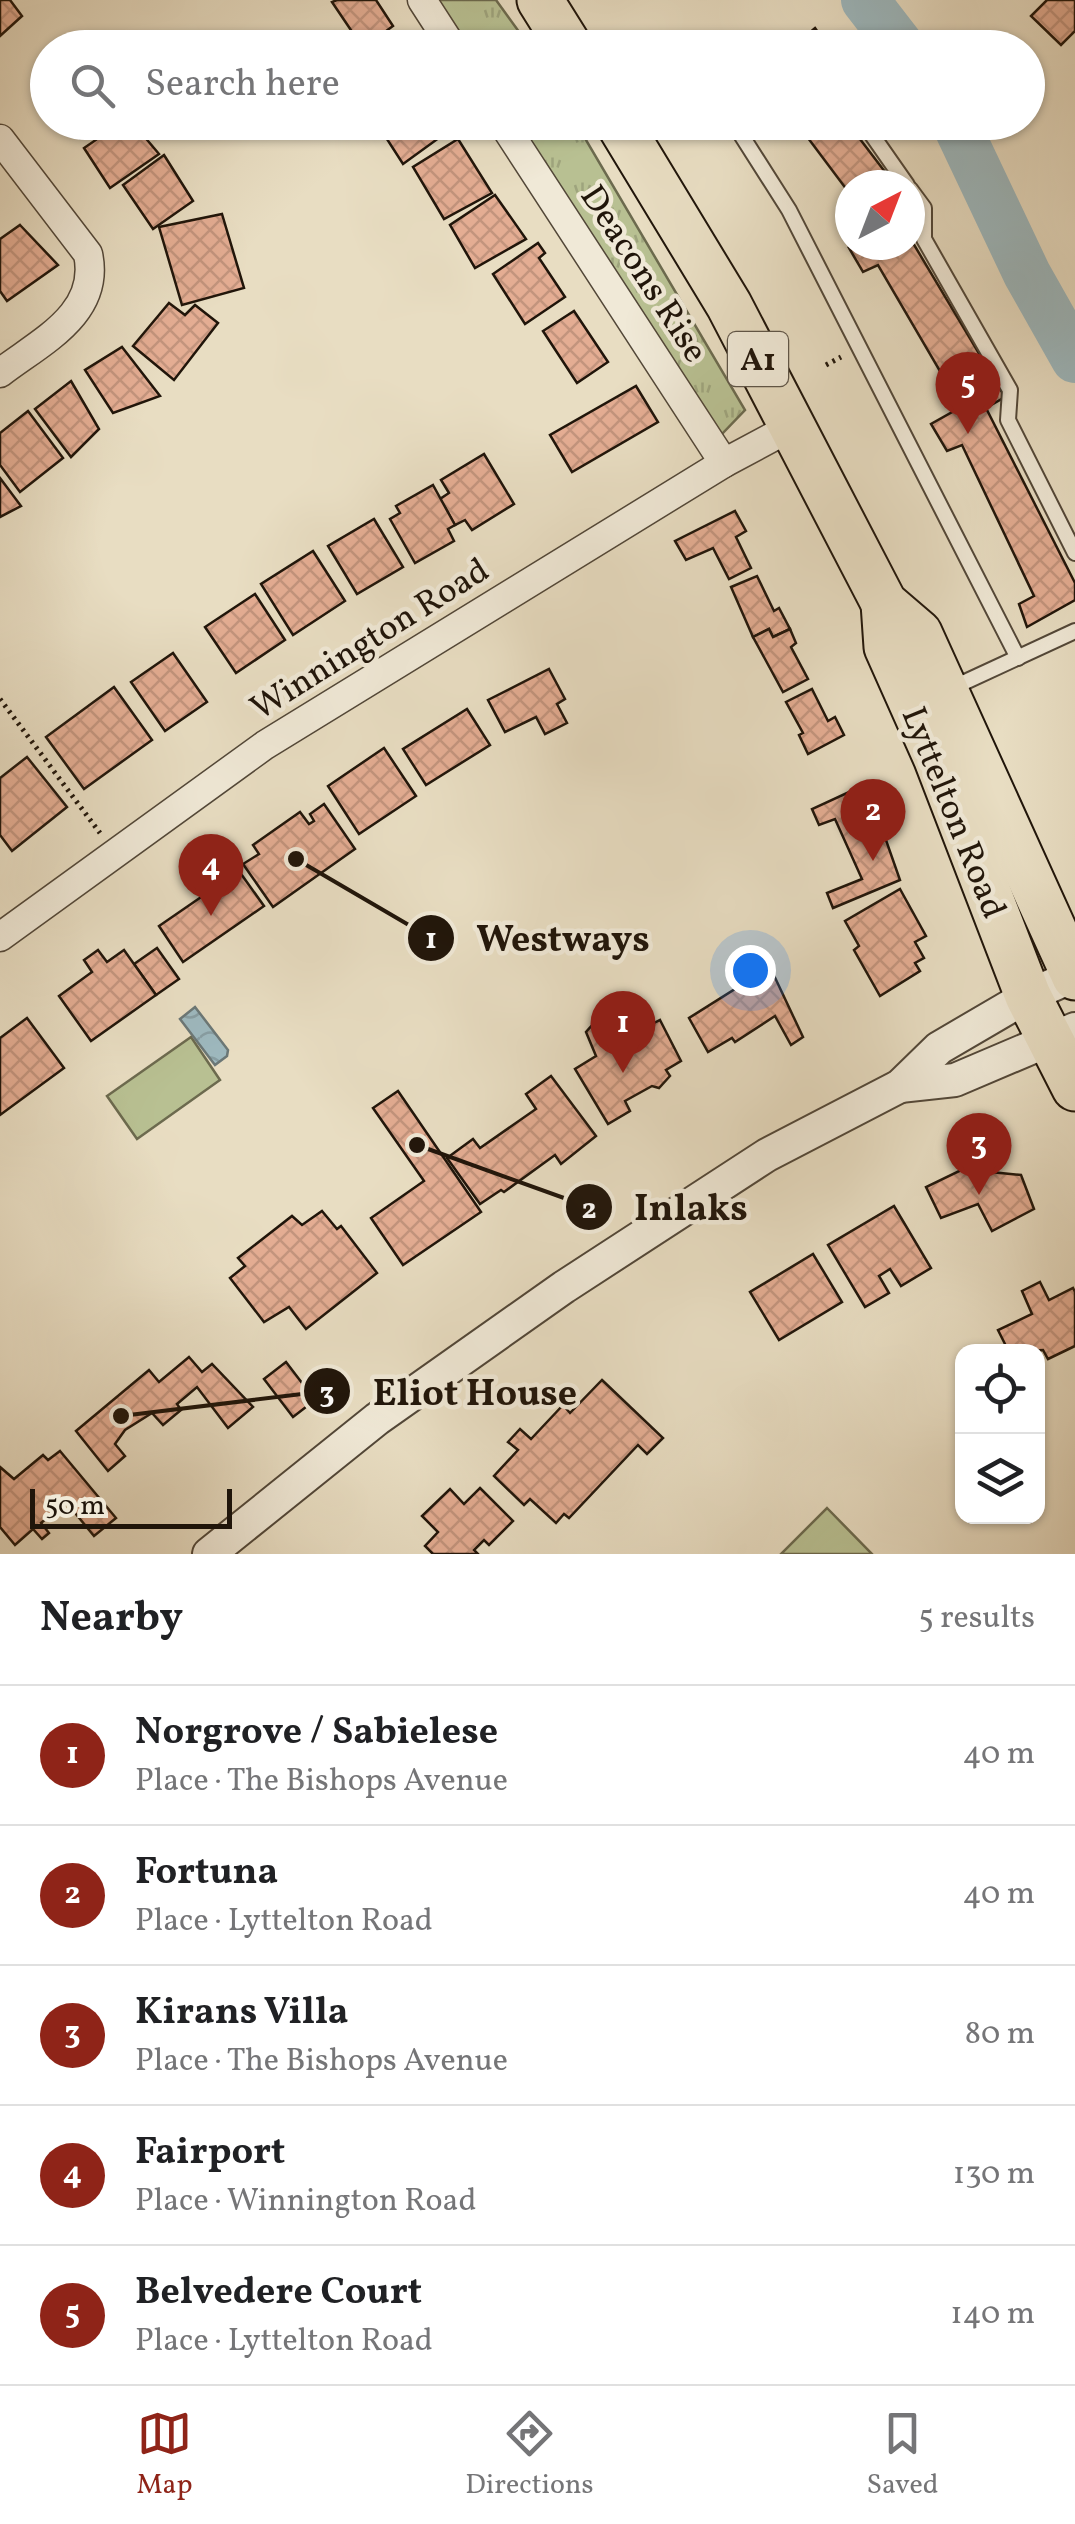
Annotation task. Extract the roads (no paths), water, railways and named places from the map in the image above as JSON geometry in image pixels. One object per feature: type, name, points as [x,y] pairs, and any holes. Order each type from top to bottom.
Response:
[{"type":"highway","points":[[540,0],[559,30]]},
{"type":"highway","name":"Lyttelton Road","points":[[629,140],[729,305],[884,604],[918,633],[1075,976]]},
{"type":"highway","name":"Lyttelton Road","points":[[884,604],[887,647],[1049,1021]]},
{"type":"highway","name":"A1","points":[[1049,1021],[1075,1088]]},
{"type":"street","points":[[422,0],[441,30]]},
{"type":"street","points":[[0,139],[88,254],[91,266],[84,300],[75,316],[0,373]]},
{"type":"street","name":"Deacons Rise","points":[[514,140],[724,464]]},
{"type":"street","name":"Winnington Road","points":[[0,937],[114,851],[265,746],[724,464],[793,426]]},
{"type":"street","points":[[900,1086],[954,1080],[1049,1021],[1075,976]]},
{"type":"street","points":[[209,1554],[377,1419],[564,1287],[767,1155],[900,1086],[939,1048],[1049,1021]]},
{"type":"lane","points":[[744,140],[789,210],[1018,658]]},
{"type":"lane","points":[[876,140],[897,170]]},
{"type":"lane","points":[[925,241],[1010,390],[1008,420],[1075,553]]},
{"type":"lane","points":[[947,691],[1075,631]]},
{"type":"water","points":[[195,1007],[228,1050],[227,1056],[215,1065],[180,1019]]},
{"type":"waterway","points":[[865,0],[888,30]]},
{"type":"waterway","points":[[964,140],[1027,274],[1075,359]]},
{"type":"place","name":"Belvedere Court","points":[[968,434]]},
{"type":"place","name":"Westways","points":[[296,859]]},
{"type":"place","name":"Fortuna","points":[[873,861]]},
{"type":"place","name":"Fairport","points":[[211,916]]},
{"type":"place","name":"Norgrove / Sabielese","points":[[623,1073]]},
{"type":"place","name":"Inlaks","points":[[417,1145]]},
{"type":"place","name":"Kirans Villa","points":[[979,1195]]},
{"type":"place","name":"Eliot House","points":[[121,1416]]}]
